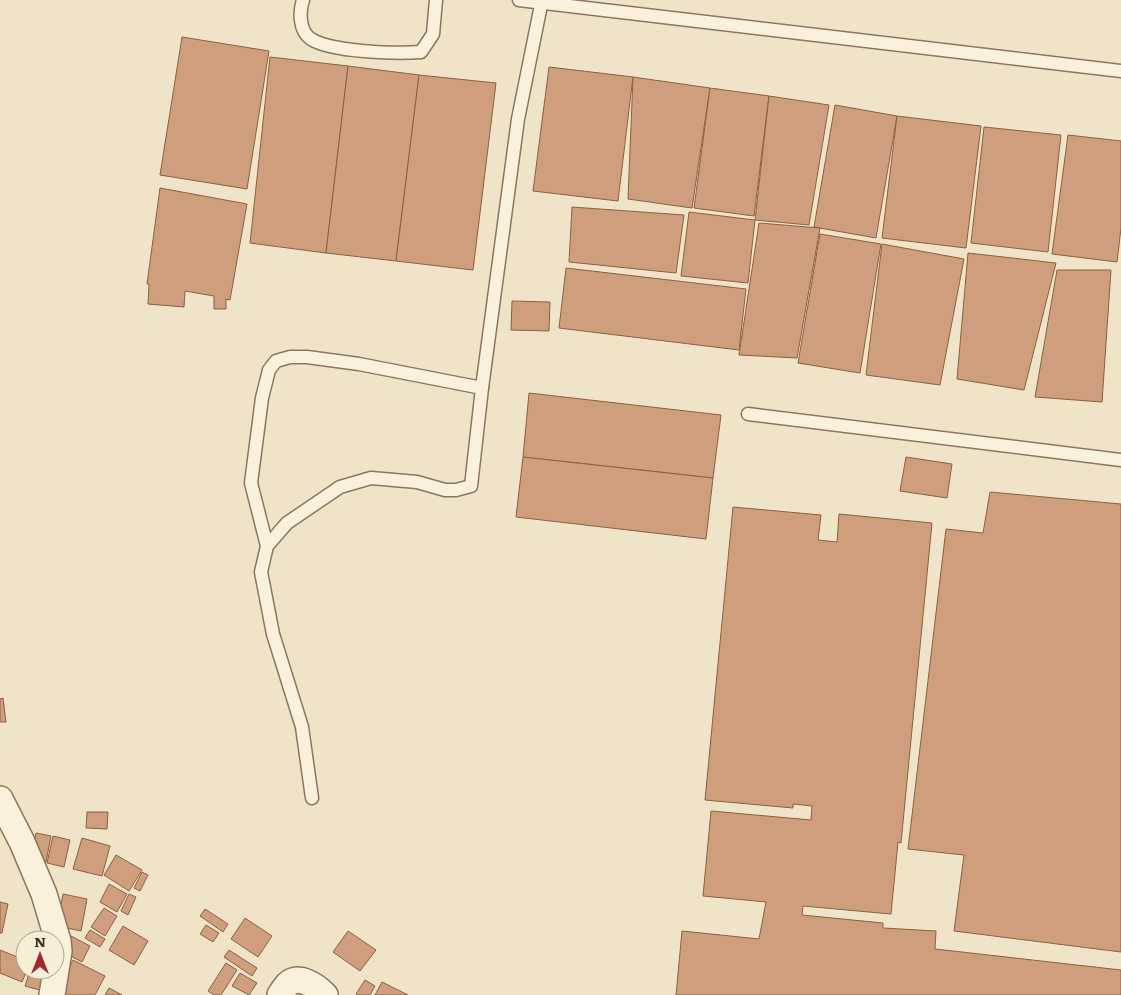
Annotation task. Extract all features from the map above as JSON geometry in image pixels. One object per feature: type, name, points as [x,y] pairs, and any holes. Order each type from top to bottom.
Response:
[{"type":"street","points":[[0,799],[22,842],[44,894],[58,941],[59,951],[52,995]]},
{"type":"street","points":[[280,995],[288,984],[296,981],[316,986],[324,995]]},
{"type":"lane","points":[[303,0],[301,23],[309,38],[323,45],[396,54],[421,52],[433,34],[436,0]]},
{"type":"lane","points":[[519,0],[542,1],[1121,71]]},
{"type":"lane","points":[[267,546],[288,523],[340,487],[371,478],[417,482],[445,490],[456,490],[471,486],[482,388],[518,119],[542,1]]},
{"type":"lane","points":[[312,798],[302,727],[273,634],[261,572],[267,546],[251,483],[262,398],[269,370],[276,361],[290,357],[307,357],[359,364],[482,388]]},
{"type":"lane","points":[[748,414],[1121,460]]},
{"type":"building","points":[[182,37],[269,51],[247,189],[160,175]]},
{"type":"building","points":[[270,57],[348,66],[326,253],[250,243]]},
{"type":"building","points":[[348,66],[419,75],[396,261],[326,253]]},
{"type":"building","points":[[549,67],[633,77],[618,201],[533,191]]},
{"type":"building","points":[[419,75],[496,83],[473,270],[396,261]]},
{"type":"building","points":[[633,77],[710,88],[692,208],[628,199]]},
{"type":"building","points":[[710,88],[769,96],[754,216],[694,208]]},
{"type":"building","points":[[769,96],[829,105],[809,225],[755,220]]},
{"type":"building","points":[[835,105],[897,116],[876,238],[814,227]]},
{"type":"building","points":[[897,116],[981,126],[966,248],[882,238]]},
{"type":"building","points":[[984,127],[1061,135],[1048,252],[971,243]]},
{"type":"building","points":[[1068,135],[1121,141],[1121,228],[1117,262],[1052,254]]},
{"type":"building","points":[[160,188],[247,204],[230,300],[226,299],[226,309],[214,309],[214,296],[185,291],[184,307],[148,304],[149,284],[147,284]]},
{"type":"building","points":[[572,207],[684,215],[676,273],[569,262]]},
{"type":"building","points":[[689,212],[755,220],[748,283],[681,276]]},
{"type":"building","points":[[759,223],[820,228],[797,358],[739,355]]},
{"type":"building","points":[[820,234],[881,244],[860,373],[798,363]]},
{"type":"building","points":[[882,244],[964,259],[940,385],[866,375]]},
{"type":"building","points":[[968,253],[1056,263],[1024,390],[957,379]]},
{"type":"building","points":[[566,268],[746,289],[739,350],[559,328]]},
{"type":"building","points":[[1057,270],[1111,270],[1102,402],[1035,397]]},
{"type":"building","points":[[512,301],[550,302],[549,331],[511,330]]},
{"type":"building","points":[[529,393],[721,415],[713,478],[523,457]]},
{"type":"building","points":[[523,457],[713,478],[706,539],[516,517]]},
{"type":"building","points":[[906,457],[952,464],[947,498],[900,491]]},
{"type":"building","points":[[990,492],[1121,504],[1121,952],[954,931],[964,855],[908,849],[946,529],[983,533]]},
{"type":"building","points":[[733,507],[821,515],[818,540],[837,542],[839,514],[932,523],[901,843],[898,842],[891,914],[803,906],[802,915],[883,923],[883,928],[936,931],[935,949],[1121,970],[1121,995],[676,995],[682,931],[759,939],[766,902],[703,896],[711,811],[811,820],[812,806],[793,804],[793,808],[705,800]]},
{"type":"building","points":[[3,698],[6,722],[0,722],[0,699]]},
{"type":"building","points":[[87,812],[108,812],[107,829],[86,828]]},
{"type":"building","points":[[36,833],[51,836],[46,862],[31,859]]},
{"type":"building","points":[[53,836],[70,840],[64,867],[47,863]]},
{"type":"building","points":[[82,838],[110,846],[102,876],[73,869]]},
{"type":"building","points":[[116,855],[142,870],[129,891],[104,875]]},
{"type":"building","points":[[142,872],[148,875],[140,891],[134,888]]},
{"type":"building","points":[[109,884],[127,894],[117,912],[100,902]]},
{"type":"building","points":[[63,894],[87,899],[81,931],[57,926]]},
{"type":"building","points":[[129,894],[136,897],[128,915],[121,911]]},
{"type":"building","points":[[0,902],[8,904],[2,933],[0,933]]},
{"type":"building","points":[[104,908],[117,916],[105,936],[91,927]]},
{"type":"building","points":[[205,909],[228,924],[223,932],[200,916]]},
{"type":"building","points":[[245,918],[272,936],[258,957],[231,939]]},
{"type":"building","points":[[206,925],[219,933],[213,942],[200,934]]},
{"type":"building","points":[[123,926],[148,941],[134,965],[109,950]]},
{"type":"building","points":[[90,930],[105,939],[100,947],[85,938]]},
{"type":"building","points":[[348,931],[376,950],[360,971],[333,952]]},
{"type":"building","points":[[71,936],[90,946],[82,962],[65,953],[65,948]]},
{"type":"building","points":[[0,950],[15,956],[15,979],[0,973]]},
{"type":"building","points":[[229,950],[257,968],[252,976],[224,957]]},
{"type":"building","points":[[73,960],[105,976],[95,995],[55,995],[63,980],[65,980],[65,976]]},
{"type":"building","points":[[226,963],[237,970],[221,995],[214,995],[208,991]]},
{"type":"building","points":[[240,973],[257,983],[249,995],[232,986]]},
{"type":"building","points":[[27,980],[44,980],[43,991],[25,986]]},
{"type":"building","points":[[365,980],[375,986],[370,995],[357,995],[356,994]]},
{"type":"building","points":[[382,982],[408,995],[375,995]]},
{"type":"building","points":[[109,988],[122,995],[105,995]]}]
